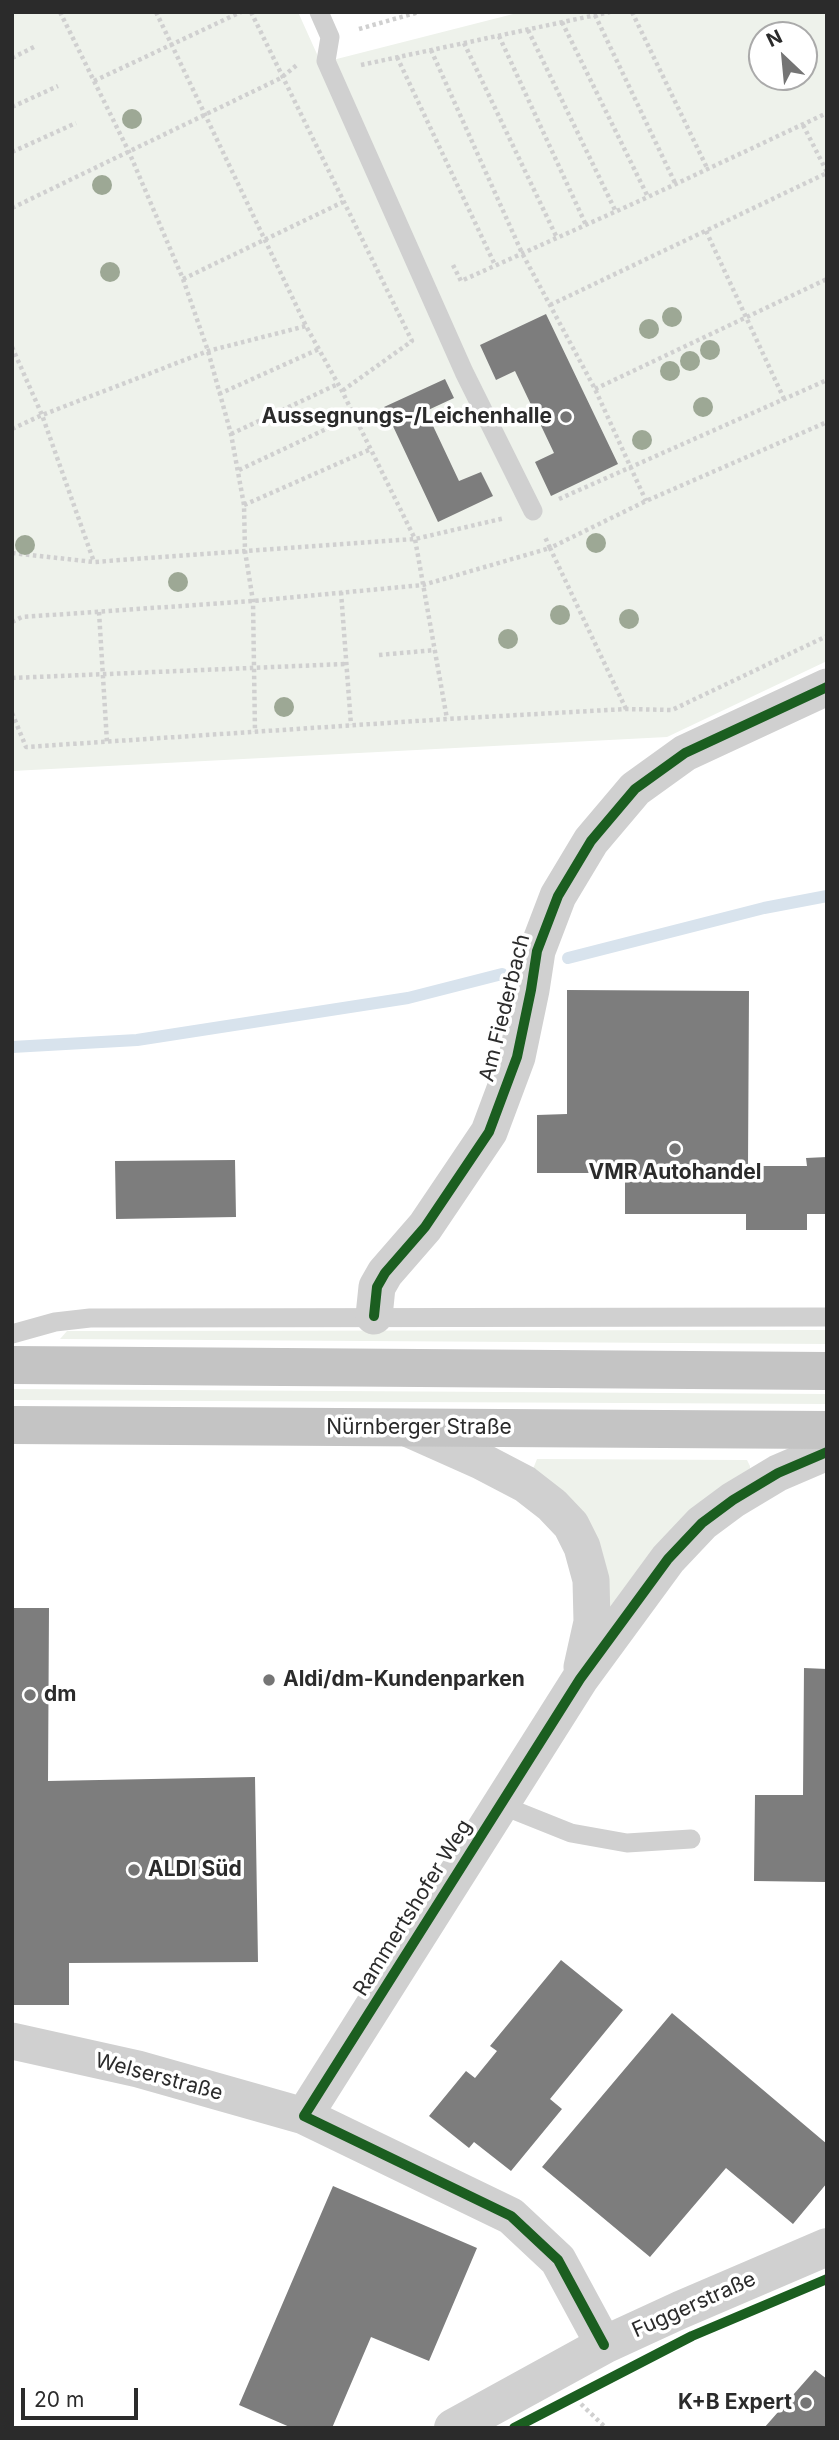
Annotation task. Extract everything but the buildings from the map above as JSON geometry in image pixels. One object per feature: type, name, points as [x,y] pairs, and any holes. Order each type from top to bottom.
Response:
[{"type":"main road","points":[[12,1365],[827,1371]]},
{"type":"main road","name":"Nürnberger Straße","points":[[12,1425],[827,1430]]},
{"type":"street","name":"Am Fiederbach","points":[[374,1316],[377,1287],[385,1273],[425,1227],[489,1132],[517,1057],[537,951],[558,896],[591,841],[635,789],[685,753],[827,687]]},
{"type":"street","points":[[407,1428],[525,1484],[572,1525],[583,1547],[591,1580],[592,1622],[580,1679]]},
{"type":"street","name":"Rammertshofer Weg","points":[[304,2116],[580,1679],[668,1559],[702,1523],[778,1473],[827,1451]]},
{"type":"street","name":"Welserstraße","points":[[12,2041],[138,2069],[304,2116]]},
{"type":"street","points":[[304,2116],[511,2216],[558,2260],[604,2345]]},
{"type":"street","name":"Fuggerstraße","points":[[453,2428],[604,2345],[827,2247]]},
{"type":"lane","points":[[319,12],[330,37],[326,61],[464,372],[533,511]]},
{"type":"lane","points":[[12,1334],[55,1322],[90,1318],[827,1317]]},
{"type":"lane","points":[[500,1805],[582,1835],[627,1843],[691,1839]]},
{"type":"path","points":[[60,12],[130,152],[183,279],[208,351],[231,434],[244,505],[245,551],[253,601],[255,732]]},
{"type":"path","points":[[156,12],[306,326],[342,391],[415,539],[447,719]]},
{"type":"path","points":[[94,81],[241,12]]},
{"type":"path","points":[[251,12],[412,341],[342,391]]},
{"type":"path","points":[[12,208],[281,78],[330,37],[419,12]]},
{"type":"path","points":[[352,67],[610,12]]},
{"type":"path","points":[[632,12],[708,170]]},
{"type":"path","points":[[595,16],[676,185]]},
{"type":"path","points":[[562,22],[648,197]]},
{"type":"path","points":[[528,30],[616,212]]},
{"type":"path","points":[[499,36],[586,225]]},
{"type":"path","points":[[464,43],[557,238]]},
{"type":"path","points":[[12,58],[36,46]]},
{"type":"path","points":[[430,50],[522,253],[595,389],[646,500]]},
{"type":"path","points":[[397,57],[495,265]]},
{"type":"path","points":[[12,107],[58,86]]},
{"type":"path","points":[[449,258],[461,281],[676,185],[827,113]]},
{"type":"path","points":[[12,152],[76,122]]},
{"type":"path","points":[[550,305],[827,173],[803,125]]},
{"type":"path","points":[[183,279],[343,202]]},
{"type":"path","points":[[706,231],[785,401]]},
{"type":"path","points":[[595,389],[827,279]]},
{"type":"path","points":[[12,429],[208,351],[306,326]]},
{"type":"path","points":[[12,347],[42,415],[94,562]]},
{"type":"path","points":[[219,394],[319,349]]},
{"type":"path","points":[[12,553],[94,562],[415,539],[533,511],[827,380]]},
{"type":"path","points":[[231,434],[338,384]]},
{"type":"path","points":[[239,470],[354,416]]},
{"type":"path","points":[[12,622],[22,617],[253,601],[424,585],[550,548],[646,500],[827,422]]},
{"type":"path","points":[[244,505],[371,449]]},
{"type":"path","points":[[533,511],[626,709]]},
{"type":"path","points":[[341,593],[351,725]]},
{"type":"path","points":[[99,612],[107,742]]},
{"type":"path","points":[[12,713],[26,747],[447,719],[626,709],[672,710],[827,636]]},
{"type":"path","points":[[379,655],[435,650]]},
{"type":"path","points":[[12,678],[345,664]]},
{"type":"path","points":[[585,2390],[573,2396],[606,2428]]},
{"type":"shaded area","points":[[12,12],[298,12],[321,63],[521,12],[827,12],[827,661],[667,737],[12,771]]},
{"type":"shaded area","points":[[827,1330],[827,1344],[60,1339],[67,1331]]},
{"type":"shaded area","points":[[12,1389],[827,1394],[827,1404],[12,1400]]},
{"type":"shaded area","points":[[537,1459],[747,1460],[750,1475],[634,1589],[605,1611],[533,1469]]},
{"type":"waterway","points":[[568,958],[764,908],[827,896]]},
{"type":"waterway","points":[[12,1047],[137,1040],[408,998],[502,974]]},
{"type":"cycle path","points":[[374,1316],[377,1287],[385,1273],[425,1227],[489,1132],[517,1057],[537,951],[558,896],[591,841],[635,789],[685,753],[827,687]]},
{"type":"cycle path","points":[[604,2345],[558,2260],[511,2216],[304,2116],[580,1679],[668,1559],[702,1523],[733,1500],[778,1473],[827,1452]]},
{"type":"cycle path","points":[[514,2428],[692,2336],[827,2279]]},
{"type":"place","name":"Aussegnungs-/Leichenhalle","points":[[566,417]]},
{"type":"place","name":"VMR Autohandel","points":[[675,1149]]},
{"type":"place","name":"Aldi/dm-Kundenparken","points":[[269,1680]]},
{"type":"place","name":"dm","points":[[30,1695]]},
{"type":"place","name":"ALDI Süd","points":[[134,1870]]},
{"type":"place","name":"K+B Expert","points":[[806,2403]]}]
